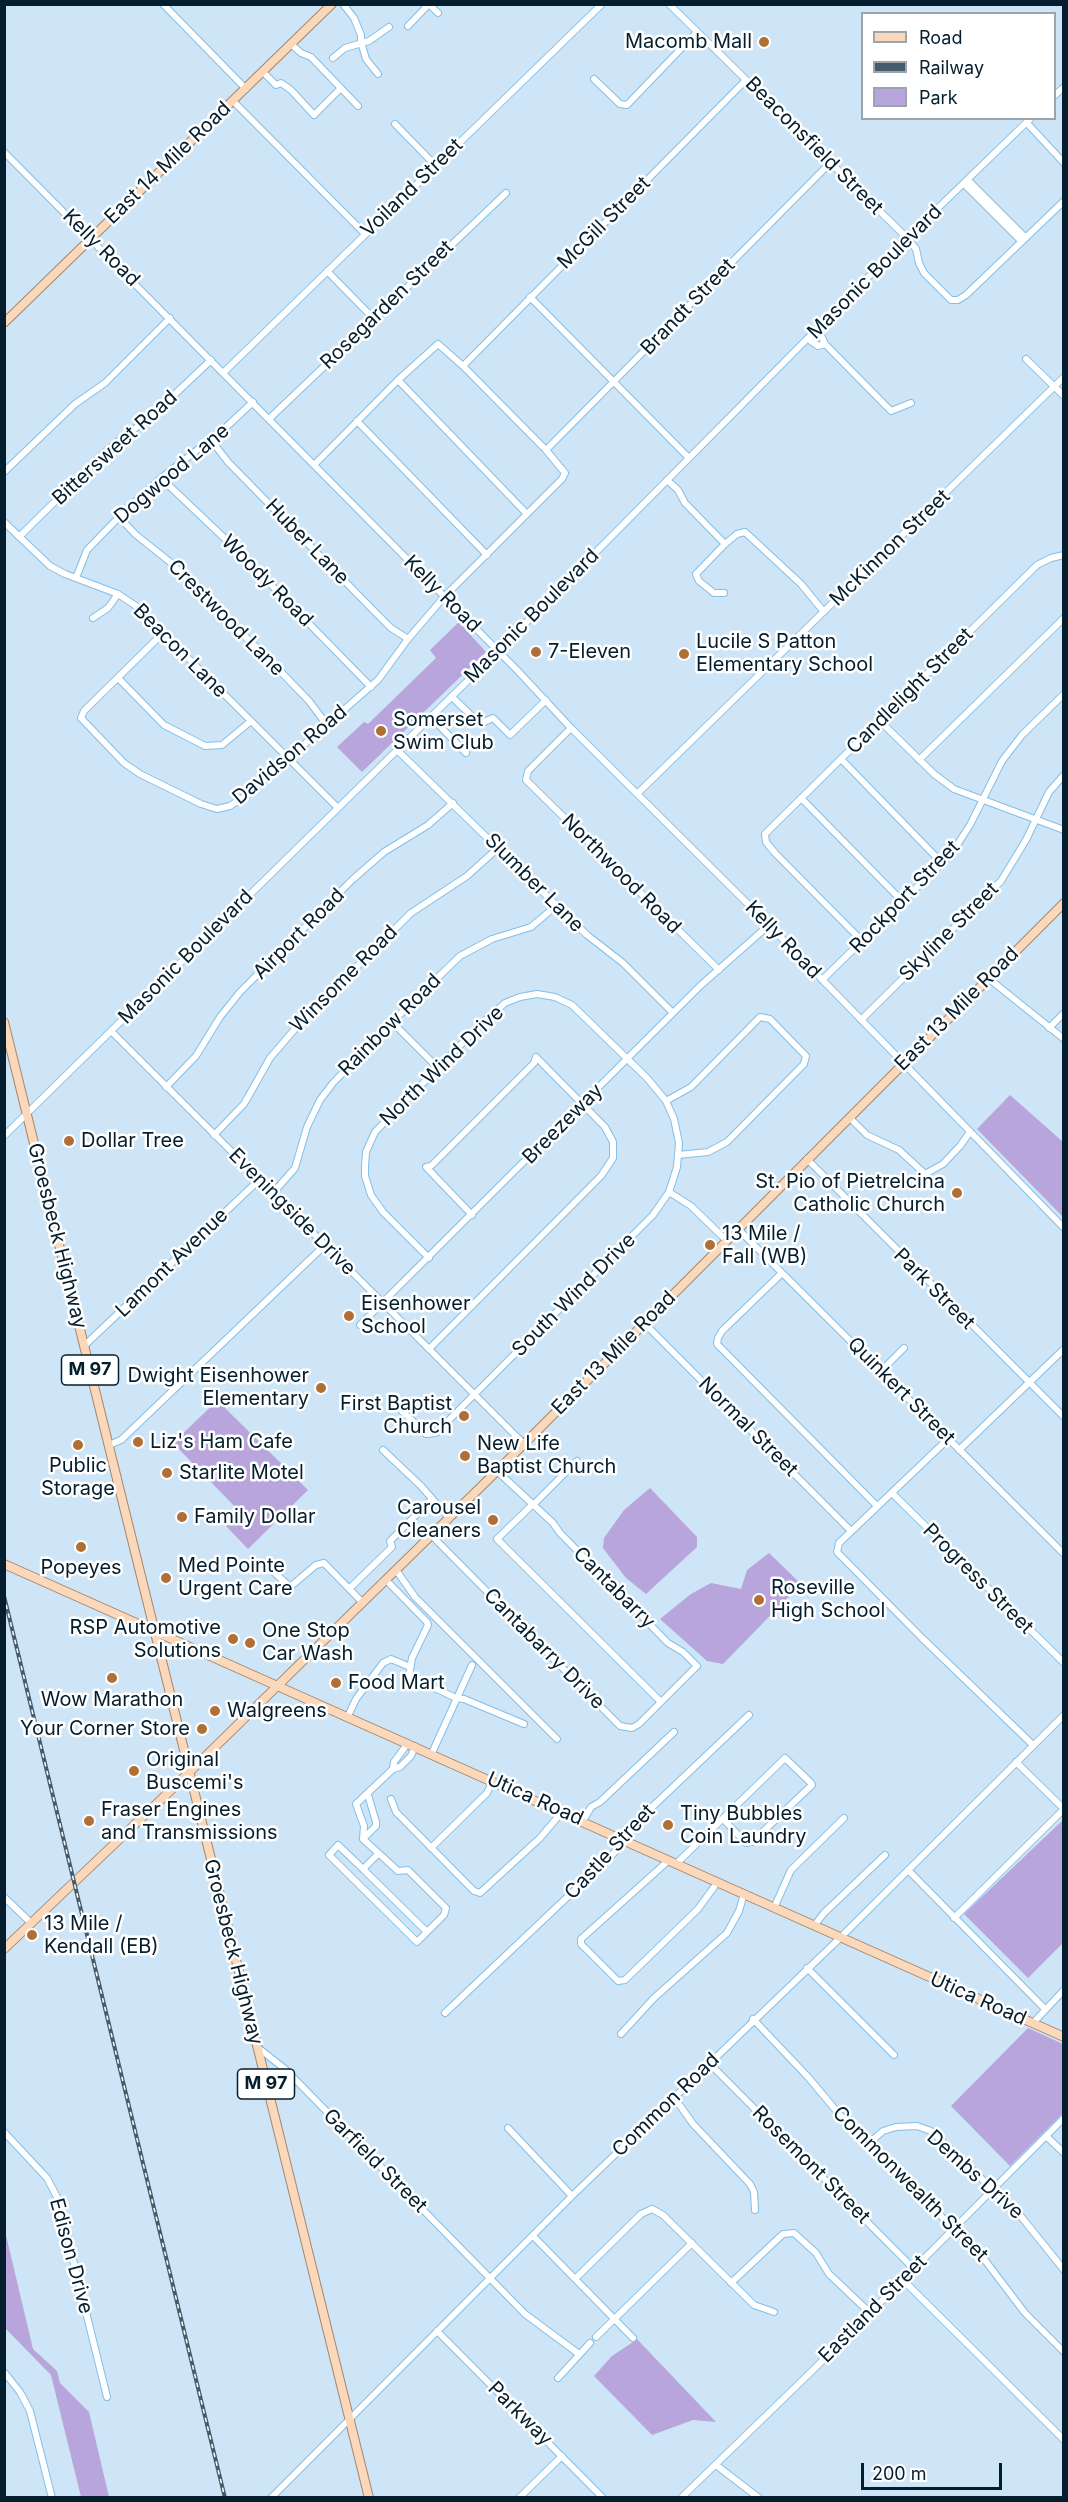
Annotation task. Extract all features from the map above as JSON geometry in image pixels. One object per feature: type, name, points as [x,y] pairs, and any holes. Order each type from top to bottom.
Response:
[{"type":"main road","name":"East 14 Mile Road","points":[[4,323],[332,4]]},
{"type":"main road","name":"East 13 Mile Road","points":[[4,1949],[189,1773],[497,1472],[737,1228],[1064,903]]},
{"type":"main road","name":"Groesbeck Highway","points":[[4,1022],[369,2498]]},
{"type":"main road","name":"Utica Road","points":[[4,1564],[412,1744],[1064,2037]]},
{"type":"street","points":[[162,4],[246,88]]},
{"type":"street","points":[[344,4],[354,18],[361,35],[366,59],[378,74]]},
{"type":"street","points":[[408,26],[429,4],[438,13]]},
{"type":"street","name":"Voiland Street","points":[[224,372],[602,4]]},
{"type":"street","name":"Beaconsfield Street","points":[[669,4],[907,238]]},
{"type":"street","points":[[333,58],[345,48],[377,38],[389,27]]},
{"type":"street","points":[[594,79],[620,104],[627,105],[697,32]]},
{"type":"street","points":[[291,44],[301,53],[311,57],[358,106]]},
{"type":"street","points":[[263,72],[276,85],[281,83],[291,90],[314,115],[341,88]]},
{"type":"street","name":"McGill Street","points":[[463,366],[747,80]]},
{"type":"street","points":[[233,101],[365,234]]},
{"type":"street","points":[[1029,121],[1064,163]]},
{"type":"street","name":"Masonic Boulevard","points":[[4,1136],[452,697],[907,238],[1029,121]]},
{"type":"street","points":[[395,124],[436,166]]},
{"type":"street","name":"Kelly Road","points":[[4,152],[224,372],[571,728],[769,925],[1064,1228]]},
{"type":"street","name":"Brandt Street","points":[[546,450],[830,163]]},
{"type":"street","points":[[966,182],[1023,239]]},
{"type":"street","name":"Rosegarden Street","points":[[269,419],[506,193]]},
{"type":"street","points":[[907,238],[916,249],[924,273],[946,296],[955,301],[966,295],[1064,201]]},
{"type":"street","points":[[327,271],[375,320]]},
{"type":"street","points":[[530,297],[688,458]]},
{"type":"street","points":[[4,472],[75,404],[105,383],[170,318]]},
{"type":"street","points":[[818,329],[825,344],[891,411],[910,403]]},
{"type":"street","points":[[808,339],[819,346],[825,344]]},
{"type":"street","points":[[314,465],[398,380],[438,344],[463,366],[546,450]]},
{"type":"street","points":[[1026,359],[1064,396]]},
{"type":"street","name":"Bittersweet Road","points":[[19,537],[106,451],[154,413],[211,360]]},
{"type":"street","name":"McKinnon Street","points":[[638,794],[1064,377]]},
{"type":"street","points":[[398,380],[527,514]]},
{"type":"street","name":"Dogwood Lane","points":[[76,578],[87,550],[119,517],[161,478],[211,440],[253,402]]},
{"type":"street","points":[[357,421],[487,555]]},
{"type":"street","name":"Huber Lane","points":[[211,440],[228,462],[391,628],[408,639]]},
{"type":"street","name":"Davidson Road","points":[[118,678],[84,711],[81,718],[131,768],[191,800],[217,809],[236,803],[371,687],[444,597],[562,479],[565,472],[546,450]]},
{"type":"street","name":"Woody Road","points":[[161,478],[240,554],[371,687]]},
{"type":"street","points":[[667,480],[678,490],[685,503],[725,544]]},
{"type":"street","name":"Crestwood Lane","points":[[119,517],[135,534],[161,553],[281,672],[309,701],[327,725]]},
{"type":"street","name":"Beacon Lane","points":[[4,522],[50,566],[118,594],[136,606],[338,808]]},
{"type":"street","points":[[724,593],[714,593],[699,581],[696,574],[725,544],[740,533],[748,534],[801,584],[824,612]]},
{"type":"street","name":"Candlelight Street","points":[[862,942],[775,853],[764,838],[771,826],[1037,565],[1064,555]]},
{"type":"street","points":[[93,618],[108,608],[118,594]]},
{"type":"street","points":[[919,760],[1064,618]]},
{"type":"street","points":[[163,633],[118,678],[164,725],[205,746],[222,745],[251,721]]},
{"type":"street","name":"Rockport Street","points":[[822,980],[903,902],[965,835],[1002,761],[1016,742],[1064,694]]},
{"type":"street","points":[[452,697],[480,724],[492,718],[510,735],[546,700]]},
{"type":"street","points":[[430,717],[466,753]]},
{"type":"street","points":[[880,721],[945,783],[982,800],[1064,830]]},
{"type":"street","name":"Northwood Road","points":[[571,728],[528,771],[525,777],[527,782],[718,970]]},
{"type":"street","name":"Slumber Lane","points":[[397,750],[597,944],[623,963],[673,1013]]},
{"type":"street","points":[[841,759],[942,862]]},
{"type":"street","name":"Skyline Street","points":[[861,1020],[992,892],[1013,862],[1049,792],[1064,775]]},
{"type":"street","points":[[801,798],[903,902]]},
{"type":"street","name":"Airport Road","points":[[166,1087],[196,1056],[220,1017],[240,992],[352,880],[384,852],[428,825],[453,803]]},
{"type":"street","name":"Winsome Road","points":[[214,1135],[244,1104],[270,1058],[294,1029],[411,913],[467,876],[498,848]]},
{"type":"street","name":"Rainbow Road","points":[[273,1193],[295,1168],[307,1127],[320,1100],[333,1083],[392,1022],[460,956],[492,939],[531,927],[557,905]]},
{"type":"street","name":"Breezeway","points":[[360,1325],[673,1013],[769,925]]},
{"type":"street","points":[[988,978],[1064,1039]]},
{"type":"street","name":"North Wind Drive","points":[[429,1258],[379,1208],[371,1195],[365,1176],[366,1152],[375,1132],[438,1068],[505,1003],[529,995],[555,997],[579,1010],[628,1059]]},
{"type":"street","points":[[1049,1028],[1064,1013]]},
{"type":"street","points":[[666,1101],[691,1087],[757,1020],[764,1016],[770,1019],[805,1054],[804,1064],[722,1145],[699,1155],[678,1155]]},
{"type":"street","points":[[392,1022],[438,1068]]},
{"type":"street","name":"Eveningside Drive","points":[[111,1031],[524,1444]]},
{"type":"street","points":[[429,1349],[611,1164],[615,1150],[610,1134],[536,1057],[534,1063],[430,1166],[426,1167],[472,1215]]},
{"type":"street","points":[[628,1059],[666,1101],[676,1127],[678,1155],[675,1176],[669,1192],[691,1206],[726,1240]]},
{"type":"street","points":[[850,1118],[867,1135],[899,1150],[925,1174],[943,1164],[970,1132]]},
{"type":"street","name":"Park Street","points":[[807,1159],[1064,1417]]},
{"type":"street","name":"Lamont Avenue","points":[[84,1346],[260,1179]]},
{"type":"street","name":"South Wind Drive","points":[[401,1410],[424,1432],[433,1434],[653,1215],[669,1192]]},
{"type":"street","name":"Quinkert Street","points":[[737,1228],[1064,1554]]},
{"type":"street","points":[[109,1446],[122,1440],[325,1245]]},
{"type":"street","points":[[782,1273],[722,1331],[717,1344],[877,1506]]},
{"type":"street","name":"Normal Street","points":[[644,1323],[851,1531]]},
{"type":"street","points":[[881,1371],[904,1348]]},
{"type":"street","points":[[959,1450],[1064,1349]]},
{"type":"street","points":[[948,1439],[893,1494],[851,1531],[837,1549],[839,1554],[922,1638],[1033,1744]]},
{"type":"street","points":[[383,1450],[421,1486],[449,1518]]},
{"type":"street","points":[[577,1461],[497,1539],[661,1702]]},
{"type":"street","name":"Cantabarry","points":[[497,1472],[533,1504],[668,1643],[687,1655],[697,1666],[661,1702]]},
{"type":"street","name":"Progress Street","points":[[893,1494],[1064,1663]]},
{"type":"street","points":[[350,1588],[392,1547],[390,1541],[431,1500]]},
{"type":"street","name":"Cantabarry Drive","points":[[432,1536],[620,1726],[636,1727],[661,1702]]},
{"type":"street","points":[[265,1564],[290,1587],[316,1565],[324,1563],[363,1603]]},
{"type":"street","points":[[396,1570],[415,1597],[557,1739]]},
{"type":"street","points":[[386,1580],[428,1625],[412,1658],[409,1676],[456,1698],[524,1724]]},
{"type":"street","points":[[348,1716],[363,1689],[383,1662],[391,1659],[410,1668]]},
{"type":"street","points":[[432,1753],[472,1665]]},
{"type":"street","name":"Castle Street","points":[[445,2013],[612,1855],[634,1824],[749,1715]]},
{"type":"street","name":"Common Road","points":[[271,2498],[572,2196],[753,2019],[841,1937],[1064,1715]]},
{"type":"street","points":[[583,1821],[591,1807],[600,1802],[674,1732]]},
{"type":"street","points":[[412,1744],[411,1756],[400,1767],[393,1769],[356,1804],[364,1826],[363,1839],[398,1871],[408,1870],[446,1908],[444,1915],[427,1932],[417,1942],[329,1855],[338,1845],[427,1932]]},
{"type":"street","points":[[717,1883],[698,1909],[625,1980],[618,1981],[581,1944],[581,1939],[723,1819],[785,1758],[812,1782],[812,1785],[752,1842],[746,1843],[723,1819]]},
{"type":"street","points":[[954,1918],[1064,1809],[1016,1762]]},
{"type":"street","points":[[431,1848],[487,1793],[493,1781]]},
{"type":"street","points":[[363,1839],[376,1826],[368,1795]]},
{"type":"street","points":[[391,1799],[396,1812],[474,1891],[480,1893],[540,1838],[562,1812]]},
{"type":"street","points":[[774,1908],[791,1870],[844,1818]]},
{"type":"street","points":[[363,1869],[378,1854]]},
{"type":"street","points":[[814,1926],[824,1913],[885,1855]]},
{"type":"street","points":[[908,1870],[1044,2008]]},
{"type":"street","points":[[621,2034],[661,1992],[727,1933],[744,1894]]},
{"type":"street","points":[[4,1897],[31,1923]]},
{"type":"street","points":[[807,1968],[894,2055]]},
{"type":"street","points":[[1033,2023],[1044,2008],[1064,1990]]},
{"type":"street","name":"Commonwealth Street","points":[[753,2019],[868,2144],[995,2271],[1025,2313],[1064,2352]]},
{"type":"street","name":"Garfield Street","points":[[256,2046],[285,2069],[525,2314],[579,2354]]},
{"type":"street","name":"Rosemont Street","points":[[709,2063],[913,2268]]},
{"type":"street","points":[[674,2097],[693,2124],[750,2184],[754,2192],[755,2210]]},
{"type":"street","name":"Eastland Street","points":[[681,2498],[1064,2118]]},
{"type":"street","name":"Dembs Drive","points":[[868,2144],[890,2128],[906,2125],[926,2128],[940,2138],[993,2188],[1035,2232],[1064,2270]]},
{"type":"street","points":[[508,2128],[572,2196]]},
{"type":"street","name":"Edison Drive","points":[[4,2132],[47,2178],[58,2199],[107,2397]]},
{"type":"street","points":[[1046,2136],[1064,2153]]},
{"type":"street","points":[[575,2279],[641,2214],[648,2210],[659,2211],[754,2305],[774,2312]]},
{"type":"street","points":[[731,2283],[783,2234],[794,2233],[816,2253],[829,2274],[869,2312]]},
{"type":"street","points":[[533,2236],[633,2338]]},
{"type":"street","points":[[596,2337],[692,2243]]},
{"type":"street","points":[[902,2279],[1064,2440]]},
{"type":"street","name":"Parkway","points":[[437,2331],[603,2498]]},
{"type":"street","points":[[558,2378],[590,2343]]},
{"type":"street","points":[[4,2372],[20,2392],[30,2411],[52,2498]]},
{"type":"street","points":[[519,2498],[562,2456]]},
{"type":"street","points":[[716,2464],[759,2498]]},
{"type":"green space","points":[[459,622],[486,652],[362,772],[337,747],[364,722],[368,724],[436,658],[430,650]]},
{"type":"green space","points":[[1010,1095],[1063,1142],[1063,1217],[977,1129]]},
{"type":"green space","points":[[226,1392],[233,1399],[225,1408],[308,1490],[248,1549],[226,1526],[240,1512],[173,1443]]},
{"type":"green space","points":[[650,1488],[697,1537],[697,1547],[646,1594],[626,1578],[603,1548],[604,1538],[624,1510]]},
{"type":"green space","points":[[769,1553],[801,1584],[723,1664],[707,1661],[660,1619],[691,1594],[711,1583],[741,1589],[747,1570]]},
{"type":"green space","points":[[1064,1819],[1063,1943],[1028,1978],[964,1914]]},
{"type":"green space","points":[[1028,2028],[1063,2044],[1063,2113],[1010,2166],[951,2106]]},
{"type":"green space","points":[[5,2231],[33,2349],[57,2371],[60,2383],[89,2412],[109,2497],[81,2497],[51,2375],[5,2328]]},
{"type":"green space","points":[[635,2337],[716,2422],[693,2420],[652,2435],[594,2376],[612,2356],[633,2342]]},
{"type":"railway","points":[[4,1596],[225,2498]]},
{"type":"place","name":"Macomb Mall","points":[[764,42]]},
{"type":"place","name":"7-Eleven","points":[[536,652]]},
{"type":"place","name":"Lucile S Patton Elementary School","points":[[684,654]]},
{"type":"place","name":"Somerset Swim Club","points":[[381,731]]},
{"type":"place","name":"Dollar Tree","points":[[69,1141]]},
{"type":"place","name":"St. Pio of Pietrelcina Catholic Church","points":[[957,1193]]},
{"type":"place","name":"13 Mile / Fall (WB)","points":[[710,1245]]},
{"type":"place","name":"Eisenhower School","points":[[349,1316]]},
{"type":"place","name":"Dwight Eisenhower Elementary","points":[[321,1388]]},
{"type":"place","name":"First Baptist Church","points":[[464,1416]]},
{"type":"place","name":"Liz's Ham Cafe","points":[[138,1442]]},
{"type":"place","name":"Public Storage","points":[[78,1445]]},
{"type":"place","name":"New Life Baptist Church","points":[[465,1456]]},
{"type":"place","name":"Starlite Motel","points":[[167,1473]]},
{"type":"place","name":"Family Dollar","points":[[182,1517]]},
{"type":"place","name":"Carousel Cleaners","points":[[493,1520]]},
{"type":"place","name":"Popeyes","points":[[81,1547]]},
{"type":"place","name":"Med Pointe Urgent Care","points":[[166,1578]]},
{"type":"place","name":"Roseville High School","points":[[759,1600]]},
{"type":"place","name":"RSP Automotive Solutions","points":[[233,1639]]},
{"type":"place","name":"One Stop Car Wash","points":[[250,1643]]},
{"type":"place","name":"Wow Marathon","points":[[112,1678]]},
{"type":"place","name":"Food Mart","points":[[336,1683]]},
{"type":"place","name":"Walgreens","points":[[215,1711]]},
{"type":"place","name":"Your Corner Store","points":[[202,1729]]},
{"type":"place","name":"Original Buscemi's","points":[[134,1771]]},
{"type":"place","name":"Fraser Engines and Transmissions","points":[[89,1821]]},
{"type":"place","name":"Tiny Bubbles Coin Laundry","points":[[668,1825]]},
{"type":"place","name":"13 Mile / Kendall (EB)","points":[[32,1935]]}]
